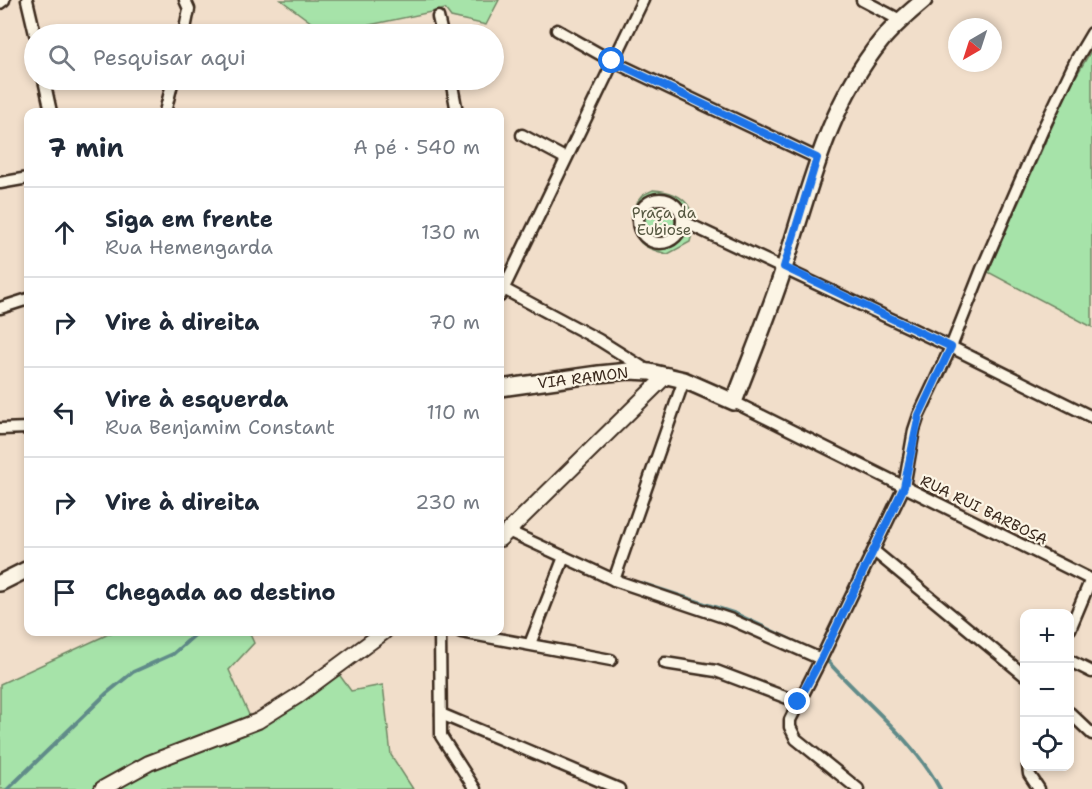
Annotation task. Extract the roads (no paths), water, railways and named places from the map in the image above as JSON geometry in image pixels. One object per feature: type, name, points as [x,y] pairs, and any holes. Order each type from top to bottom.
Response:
[{"type":"main road","points":[[734,402],[784,267],[817,158],[840,104],[871,53],[900,20],[924,0]]},
{"type":"main road","name":"VIA RAMON","points":[[504,387],[599,374],[629,371],[650,372],[684,380],[734,402]]},
{"type":"main road","points":[[2,581],[24,570]]},
{"type":"street","points":[[0,3],[4,0]]},
{"type":"street","points":[[27,0],[32,24]]},
{"type":"street","points":[[185,0],[189,15],[187,24]]},
{"type":"street","points":[[504,285],[643,0]]},
{"type":"street","points":[[861,0],[900,20]]},
{"type":"street","points":[[438,17],[440,24]]},
{"type":"street","points":[[557,30],[612,61],[817,158]]},
{"type":"street","points":[[858,789],[796,739],[790,727],[790,720],[904,487],[919,415],[951,347],[982,268],[1042,129],[1092,33]]},
{"type":"street","points":[[46,90],[50,108]]},
{"type":"street","points":[[166,108],[170,90]]},
{"type":"street","points":[[453,90],[456,108]]},
{"type":"street","points":[[522,135],[565,158]]},
{"type":"street","points":[[0,183],[24,179]]},
{"type":"street","points":[[659,198],[670,201],[679,209],[682,220],[680,232],[672,240],[660,243],[649,241],[640,233],[637,222],[640,210],[648,202],[659,198]]},
{"type":"street","points":[[682,220],[951,347],[1092,417]]},
{"type":"street","points":[[504,293],[598,340],[650,372]]},
{"type":"street","points":[[0,308],[24,300]]},
{"type":"street","points":[[667,375],[504,535],[564,557],[614,580],[732,620],[821,659]]},
{"type":"street","points":[[614,580],[684,380]]},
{"type":"street","name":"RUA RUI BARBOSA","points":[[734,402],[1092,579]]},
{"type":"street","points":[[0,429],[24,428]]},
{"type":"street","points":[[874,551],[1020,672]]},
{"type":"street","points":[[530,645],[564,557]]},
{"type":"street","points":[[1074,620],[1092,579]]},
{"type":"street","points":[[102,789],[149,763],[258,721],[296,697],[379,636]]},
{"type":"street","points":[[440,636],[441,736],[475,789]]},
{"type":"street","points":[[482,636],[610,660]]},
{"type":"street","points":[[665,663],[716,671],[798,702]]},
{"type":"street","points":[[1074,663],[1092,672]]},
{"type":"street","points":[[441,714],[619,789]]},
{"type":"street","points":[[1074,717],[1092,734]]},
{"type":"street","points":[[1029,771],[1039,789]]},
{"type":"waterway","points":[[640,583],[736,614],[810,649]]},
{"type":"waterway","points":[[8,789],[107,693],[133,672],[173,654],[193,636]]},
{"type":"waterway","points":[[824,657],[901,736],[929,770],[940,789]]},
{"type":"park label","name":"Praça da Eubiose","points":[[664,222]]}]
